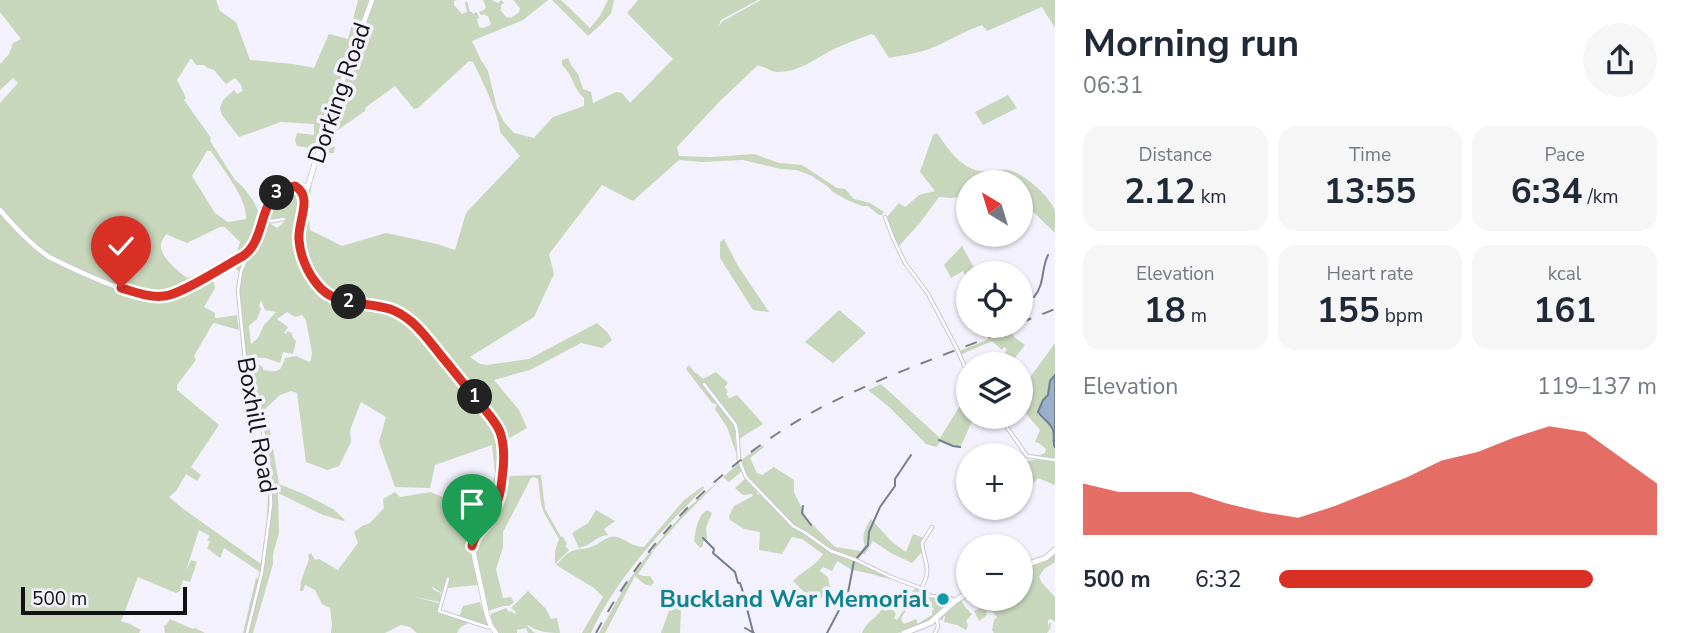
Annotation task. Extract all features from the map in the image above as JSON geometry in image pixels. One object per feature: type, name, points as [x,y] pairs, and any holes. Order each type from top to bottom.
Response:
[{"type":"main road","name":"Dorking Road","points":[[372,0],[325,130],[308,186],[299,240],[304,260],[314,281],[323,292],[331,298],[391,309],[414,324],[469,389],[500,432],[503,446],[501,489],[494,511],[475,537],[472,546],[491,626]]},
{"type":"main road","points":[[295,186],[302,190],[305,199]]},
{"type":"main road","points":[[0,209],[23,236],[49,257],[121,288],[155,296],[171,295],[245,257],[258,236],[262,219],[276,194],[284,188],[308,186]]},
{"type":"main road","points":[[1033,562],[1046,558],[1055,550]]},
{"type":"main road","points":[[904,633],[936,619],[955,601]]},
{"type":"main road","points":[[491,626],[496,633]]},
{"type":"street","points":[[885,217],[892,239],[905,263],[934,304],[958,352]]},
{"type":"street","points":[[262,219],[284,219]]},
{"type":"street","name":"Boxhill Road","points":[[245,257],[238,290],[244,352],[246,369],[260,414],[269,464],[271,504],[262,572],[247,633]]},
{"type":"street","points":[[704,384],[735,424],[739,460],[746,477],[793,526],[831,551],[921,589],[930,596],[955,601]]},
{"type":"street","points":[[1008,429],[1027,456],[1055,460]]},
{"type":"street","points":[[921,589],[927,579],[928,563],[922,543],[932,527]]},
{"type":"street","points":[[448,579],[439,611],[491,626]]},
{"type":"street","points":[[936,619],[939,624],[936,632]]},
{"type":"green space","points":[[0,0],[216,0],[220,11],[236,22],[250,60],[314,68],[329,34],[348,39],[358,0],[457,0],[454,5],[462,14],[467,12],[467,1],[470,12],[477,12],[479,27],[483,28],[491,24],[488,16],[479,12],[486,7],[483,0],[498,3],[501,0],[504,3],[500,10],[507,18],[511,18],[520,8],[513,0],[548,0],[523,20],[472,41],[488,71],[497,108],[504,122],[514,133],[534,138],[553,117],[584,106],[584,98],[562,65],[562,60],[568,58],[583,89],[591,92],[593,103],[616,92],[622,93],[630,103],[673,59],[627,13],[638,0],[758,0],[721,20],[719,26],[723,21],[761,0],[1055,0],[1055,28],[1042,7],[987,31],[982,25],[914,53],[889,58],[872,34],[840,46],[792,70],[775,72],[757,66],[677,147],[679,156],[754,154],[779,163],[802,165],[837,188],[845,189],[854,199],[870,203],[884,212],[882,215],[868,206],[847,200],[812,176],[797,170],[743,160],[679,160],[633,201],[602,185],[549,254],[554,274],[534,317],[470,357],[487,365],[529,359],[597,323],[612,340],[602,348],[581,343],[530,370],[494,380],[519,410],[527,428],[508,439],[509,476],[541,475],[545,509],[569,550],[555,564],[559,539],[544,513],[538,479],[531,478],[503,532],[503,547],[496,569],[503,598],[511,597],[514,602],[509,606],[488,611],[477,573],[477,533],[472,545],[472,558],[478,585],[448,588],[440,606],[448,577],[442,593],[431,586],[441,593],[440,602],[410,596],[439,603],[438,613],[468,623],[457,633],[417,633],[410,627],[401,625],[385,633],[331,633],[330,608],[322,604],[315,590],[305,585],[303,591],[300,591],[308,555],[311,553],[315,560],[319,559],[338,570],[358,543],[354,532],[370,523],[384,508],[383,499],[395,492],[400,497],[430,492],[479,511],[490,497],[495,474],[492,445],[435,465],[430,488],[395,487],[379,442],[386,417],[361,402],[350,430],[351,442],[339,466],[327,470],[306,462],[297,393],[291,391],[280,395],[266,408],[279,484],[333,509],[345,520],[323,515],[278,493],[279,533],[253,633],[243,633],[256,578],[258,579],[260,572],[224,548],[220,558],[207,548],[210,536],[199,530],[186,571],[191,560],[197,562],[190,582],[183,580],[180,591],[176,593],[138,577],[121,621],[141,630],[139,633],[0,633],[0,103],[18,83],[13,78],[0,90],[0,64],[9,54],[13,43],[21,39],[0,12]],"holes":[[[191,58],[196,65],[204,65],[214,70],[226,84],[235,78],[243,91],[237,94],[234,90],[223,100],[220,108],[222,115],[239,137],[281,122],[314,124],[314,135],[297,133],[297,146],[316,149],[323,130],[326,132],[321,154],[327,155],[334,153],[335,147],[327,145],[332,134],[395,86],[414,109],[418,108],[469,61],[473,62],[485,87],[500,132],[520,156],[466,213],[455,250],[386,233],[342,246],[310,230],[308,211],[312,182],[302,215],[302,248],[299,249],[297,236],[303,196],[298,189],[288,188],[277,197],[266,214],[270,219],[284,218],[284,222],[277,228],[265,220],[260,221],[262,214],[235,180],[210,141],[211,138],[184,100],[186,98],[177,80]],[[207,151],[211,151],[239,193],[246,219],[228,222],[215,213],[192,176]],[[225,227],[240,242],[237,252],[200,274],[187,278],[163,254],[161,244],[166,234],[187,243]],[[234,266],[242,272],[239,299],[244,344],[243,362],[259,419],[267,474],[266,527],[261,564],[169,497],[186,474],[197,481],[201,475],[191,467],[219,425],[177,390],[177,385],[196,360],[194,356],[214,323],[239,330],[237,315],[215,318],[215,313],[204,307],[215,288],[213,278],[222,273],[226,274]],[[261,300],[265,310],[276,312],[251,344],[249,326],[257,319],[261,309]],[[287,312],[295,317],[302,315],[306,320],[311,360],[309,362],[296,356],[285,358],[278,370],[263,370],[253,358],[266,358],[280,363],[283,352],[293,354],[296,341],[292,333],[284,333],[288,327],[277,319]]]},
{"type":"green space","points":[[552,0],[561,0],[590,28],[608,0],[614,0],[610,15],[588,36]]},
{"type":"green space","points":[[1008,95],[1017,108],[983,125],[975,112]]},
{"type":"green space","points":[[937,133],[953,155],[977,170],[956,170],[956,197],[939,197],[898,247],[887,217],[899,203],[905,207],[919,195],[935,191],[920,172],[933,135]]},
{"type":"green space","points":[[1033,185],[1053,206],[1055,233],[1033,212]]},
{"type":"green space","points":[[724,239],[738,266],[769,312],[753,310],[720,258],[720,242]]},
{"type":"green space","points":[[961,247],[970,261],[956,261],[956,275],[951,278],[944,265]]},
{"type":"green space","points":[[839,310],[866,333],[833,363],[805,342]]},
{"type":"green space","points":[[992,338],[1015,338],[1025,345],[1020,352],[1006,352],[1007,349],[1004,347],[1002,350],[992,341],[967,352],[959,351]]},
{"type":"green space","points":[[1055,343],[1055,375],[1049,383],[1049,393],[1038,414],[1053,431],[1055,485],[1038,478],[1033,484],[1033,460],[1038,459],[1037,456],[1045,453],[1046,449],[1035,442],[1040,430],[1033,422],[1033,373]]},
{"type":"green space","points":[[689,365],[703,379],[716,372],[728,383],[725,387],[729,398],[725,400],[737,395],[763,424],[739,439],[738,431],[735,430],[736,453],[727,427],[715,409],[717,404],[712,403],[686,369]]},
{"type":"green space","points":[[881,384],[940,438],[956,412],[956,429],[969,429],[962,443],[956,443],[956,447],[941,441],[936,447],[926,444],[868,390]]},
{"type":"green space","points":[[762,445],[764,447],[750,458],[757,473],[762,475],[774,467],[794,480],[794,492],[806,517],[835,547],[861,551],[871,519],[892,542],[906,552],[913,534],[924,538],[921,544],[922,552],[912,563],[873,541],[865,554],[857,559],[828,549],[889,577],[852,570],[837,561],[832,571],[823,567],[820,571],[828,577],[833,591],[814,602],[793,581],[823,554],[802,539],[792,537],[782,554],[759,550],[760,532],[744,529],[730,520],[734,506],[753,496],[743,495],[735,488],[745,479],[757,494],[773,507],[748,478],[740,461]]},
{"type":"green space","points":[[739,463],[742,471],[729,482],[723,477]]},
{"type":"green space","points":[[722,478],[654,550],[652,549],[687,509]]},
{"type":"green space","points":[[703,486],[627,574],[591,633],[582,633],[603,597],[594,588],[556,565],[571,551],[591,547],[610,537],[644,547],[684,500]]},
{"type":"green space","points":[[596,510],[615,521],[604,529],[608,535],[579,548],[572,533],[588,523]]},
{"type":"green space","points":[[707,510],[712,513],[706,527],[707,539],[700,548],[694,541],[695,532],[699,520]]},
{"type":"green space","points":[[651,550],[653,552],[638,574],[650,576],[654,582],[651,586],[644,584],[635,576],[605,633],[599,633],[626,584]]},
{"type":"green space","points":[[1055,554],[1055,562],[1044,569],[1039,577],[1055,597],[1055,622],[1048,620],[1048,629],[1051,623],[1047,633],[994,633],[992,630],[997,617],[993,612],[987,611],[1033,611],[1033,565]]},
{"type":"green space","points":[[917,588],[924,594],[920,594],[904,613],[901,619],[904,624],[916,619],[918,624],[932,615],[934,609],[927,596],[950,599],[951,602],[940,613],[912,629],[897,633],[862,633],[882,608],[887,606],[888,610],[893,610],[896,614],[894,618],[897,620],[910,601],[910,595]]},
{"type":"green space","points":[[528,591],[546,609],[551,619],[557,618],[560,633],[543,632],[528,625],[535,633],[528,633],[526,628],[517,630],[517,633],[497,631],[491,614],[506,608],[515,614],[511,608]]},
{"type":"green space","points":[[480,602],[485,611],[487,625],[459,617],[463,606]]},
{"type":"green space","points":[[956,603],[956,611],[969,611],[972,614],[966,621],[966,630],[944,622],[945,616],[942,621],[940,619]]},
{"type":"green space","points":[[671,605],[681,609],[680,633],[661,633]]},
{"type":"green space","points":[[974,611],[987,611],[986,616],[979,621]]},
{"type":"green space","points":[[170,619],[205,633],[165,633],[164,626]]},
{"type":"water","points":[[1055,375],[1055,448],[1052,427],[1038,412]]},
{"type":"waterway","points":[[1034,297],[1040,287],[1048,255]]},
{"type":"waterway","points":[[939,440],[956,446]]},
{"type":"waterway","points":[[857,558],[868,545],[869,532],[880,507],[895,486],[895,479],[911,455]]},
{"type":"waterway","points":[[803,506],[802,513],[811,525]]},
{"type":"waterway","points":[[703,538],[714,549],[713,553],[735,572],[753,632]]},
{"type":"waterway","points":[[827,633],[848,593],[854,561]]},
{"type":"waterway","points":[[745,628],[754,633]]},
{"type":"railway","points":[[1033,318],[1055,309]]},
{"type":"railway","points":[[596,633],[639,564],[665,533],[692,503],[753,450],[787,427],[846,395],[987,338]]},
{"type":"place","name":"Buckland War Memorial","points":[[943,599]]},
{"type":"route","points":[[121,288],[167,296],[243,256],[257,241],[262,219],[272,197],[284,188],[299,187],[305,199],[299,234],[301,249],[314,281],[323,292],[331,298],[391,309],[414,324],[469,389],[500,432],[503,446],[501,489],[494,511],[475,537],[472,546]]}]
